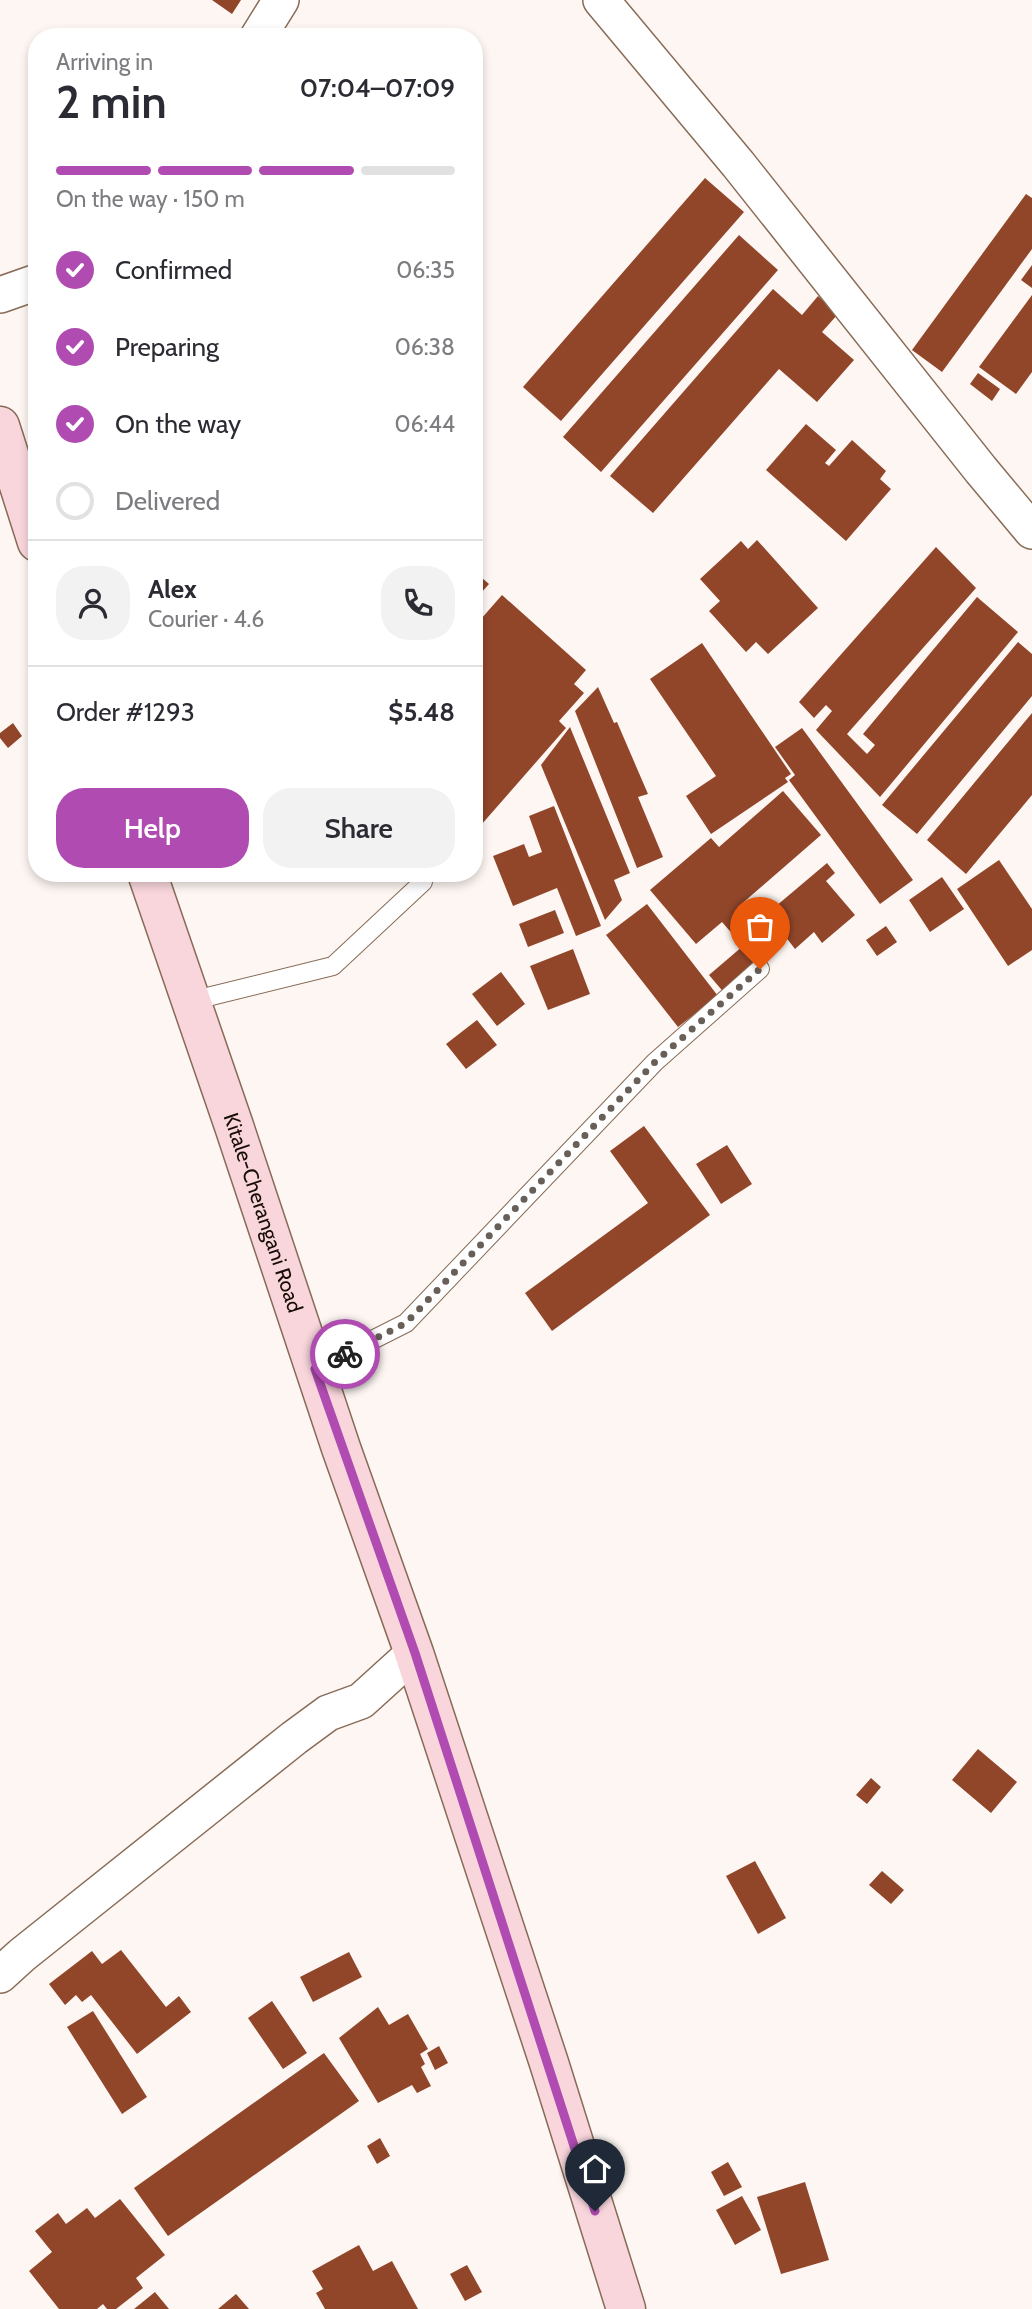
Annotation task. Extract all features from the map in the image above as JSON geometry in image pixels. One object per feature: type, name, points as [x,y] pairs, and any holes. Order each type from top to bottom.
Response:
[{"type":"main road","points":[[0,426],[7,483],[28,524]]},
{"type":"main road","name":"Kitale-Cherangani Road","points":[[149,882],[415,1653],[626,2309]]},
{"type":"street","points":[[264,28],[281,0]]},
{"type":"street","points":[[601,0],[738,164],[1032,531]]},
{"type":"street","points":[[0,295],[28,285]]},
{"type":"street","points":[[0,1975],[294,1738],[328,1713],[361,1701],[415,1653]]},
{"type":"lane","points":[[191,1001],[333,966],[423,882]]},
{"type":"lane","points":[[315,1369],[406,1323],[655,1062],[760,969]]},
{"type":"building","points":[[212,0],[241,0],[232,14]]},
{"type":"building","points":[[705,178],[744,212],[561,421],[523,387]]},
{"type":"building","points":[[1026,194],[1032,198],[1032,249],[942,372],[912,350]]},
{"type":"building","points":[[739,235],[778,270],[601,472],[563,437]]},
{"type":"building","points":[[1032,265],[1032,288],[1021,280]]},
{"type":"building","points":[[773,289],[802,315],[818,296],[838,314],[822,332],[854,360],[817,402],[779,369],[653,513],[610,476]]},
{"type":"building","points":[[1032,295],[1032,372],[1016,394],[979,367]]},
{"type":"building","points":[[978,373],[1000,389],[992,401],[970,384]]},
{"type":"building","points":[[806,424],[836,450],[825,463],[829,466],[852,440],[886,471],[880,479],[891,489],[846,541],[766,470]]},
{"type":"building","points":[[757,540],[818,608],[768,654],[756,642],[746,652],[709,611],[720,601],[700,579],[741,541],[748,549]]},
{"type":"building","points":[[936,547],[976,588],[847,734],[867,754],[875,745],[863,734],[977,597],[1018,632],[880,797],[816,730],[832,711],[826,705],[814,718],[799,702]]},
{"type":"building","points":[[483,579],[489,584],[483,591]]},
{"type":"building","points":[[502,595],[586,670],[574,684],[584,693],[559,721],[566,728],[483,823],[483,617]]},
{"type":"building","points":[[1018,642],[1032,654],[1032,696],[917,834],[882,805]]},
{"type":"building","points":[[702,643],[791,774],[785,778],[788,782],[711,834],[686,796],[716,776],[650,679]]},
{"type":"building","points":[[598,687],[614,723],[617,722],[648,794],[638,797],[663,857],[637,868],[575,711]]},
{"type":"building","points":[[1032,713],[1032,795],[966,874],[927,840]]},
{"type":"building","points":[[13,723],[22,736],[8,748],[0,738],[0,733]]},
{"type":"building","points":[[570,727],[630,873],[614,880],[622,900],[605,920],[541,765]]},
{"type":"building","points":[[802,728],[913,880],[880,904],[789,780],[795,775],[775,747]]},
{"type":"building","points":[[783,791],[821,835],[738,907],[776,951],[726,995],[709,975],[743,946],[722,922],[696,944],[650,890],[711,838],[719,847]]},
{"type":"building","points":[[554,806],[601,926],[576,936],[557,888],[513,906],[493,856],[524,844],[529,857],[542,852],[529,816]]},
{"type":"building","points":[[999,860],[1032,909],[1032,950],[1008,966],[957,889]]},
{"type":"building","points":[[827,863],[835,873],[826,881],[855,915],[822,943],[814,932],[795,949],[785,936],[777,943],[751,913],[761,903],[769,912]]},
{"type":"building","points":[[942,877],[964,909],[930,932],[909,900]]},
{"type":"building","points":[[647,904],[718,996],[678,1027],[606,935]]},
{"type":"building","points":[[555,910],[564,933],[528,947],[519,924]]},
{"type":"building","points":[[886,926],[897,942],[877,956],[866,940]]},
{"type":"building","points":[[573,949],[590,994],[548,1010],[530,966]]},
{"type":"building","points":[[501,972],[525,1004],[497,1026],[472,994]]},
{"type":"building","points":[[477,1020],[497,1045],[466,1069],[446,1044]]},
{"type":"building","points":[[644,1126],[710,1215],[552,1331],[525,1293],[648,1203],[610,1151]]},
{"type":"building","points":[[727,1145],[752,1184],[721,1204],[696,1164]]},
{"type":"building","points":[[978,1749],[1017,1782],[991,1813],[952,1780]]},
{"type":"building","points":[[871,1778],[881,1787],[867,1804],[856,1795]]},
{"type":"building","points":[[755,1861],[786,1918],[758,1934],[726,1876]]},
{"type":"building","points":[[882,1871],[904,1890],[891,1904],[869,1885]]},
{"type":"building","points":[[121,1950],[166,2007],[179,1996],[191,2012],[137,2054],[91,1995],[82,2002],[76,1995],[65,2005],[49,1984],[92,1951],[102,1964]]},
{"type":"building","points":[[349,1952],[362,1977],[313,2002],[300,1977]]},
{"type":"building","points":[[272,2001],[307,2053],[283,2069],[248,2018]]},
{"type":"building","points":[[378,2007],[389,2025],[408,2014],[428,2049],[420,2054],[425,2064],[421,2067],[431,2086],[417,2093],[412,2085],[378,2103],[339,2038]]},
{"type":"building","points":[[93,2011],[147,2097],[122,2114],[67,2027]]},
{"type":"building","points":[[439,2046],[448,2063],[435,2070],[427,2053]]},
{"type":"building","points":[[324,2053],[359,2101],[168,2236],[134,2188]]},
{"type":"building","points":[[380,2138],[390,2156],[377,2164],[367,2146]]},
{"type":"building","points":[[728,2162],[742,2187],[724,2196],[711,2172]]},
{"type":"building","points":[[805,2182],[829,2260],[781,2274],[757,2197]]},
{"type":"building","points":[[742,2196],[761,2230],[735,2245],[716,2210]]},
{"type":"building","points":[[120,2199],[165,2255],[136,2278],[143,2288],[116,2309],[107,2309],[103,2304],[97,2309],[59,2309],[29,2271],[52,2252],[35,2231],[58,2213],[66,2224],[87,2208],[95,2218]]},
{"type":"building","points":[[359,2245],[373,2271],[392,2261],[418,2309],[325,2309],[316,2293],[323,2289],[312,2271]]},
{"type":"building","points":[[467,2265],[482,2292],[465,2301],[450,2274]]},
{"type":"building","points":[[155,2292],[169,2309],[134,2309]]},
{"type":"building","points":[[236,2294],[249,2309],[218,2309]]},
{"type":"way so far","points":[[345,1354],[406,1323],[655,1062],[760,969]]},
{"type":"route","points":[[345,1354],[315,1369],[415,1653],[595,2211]]}]
